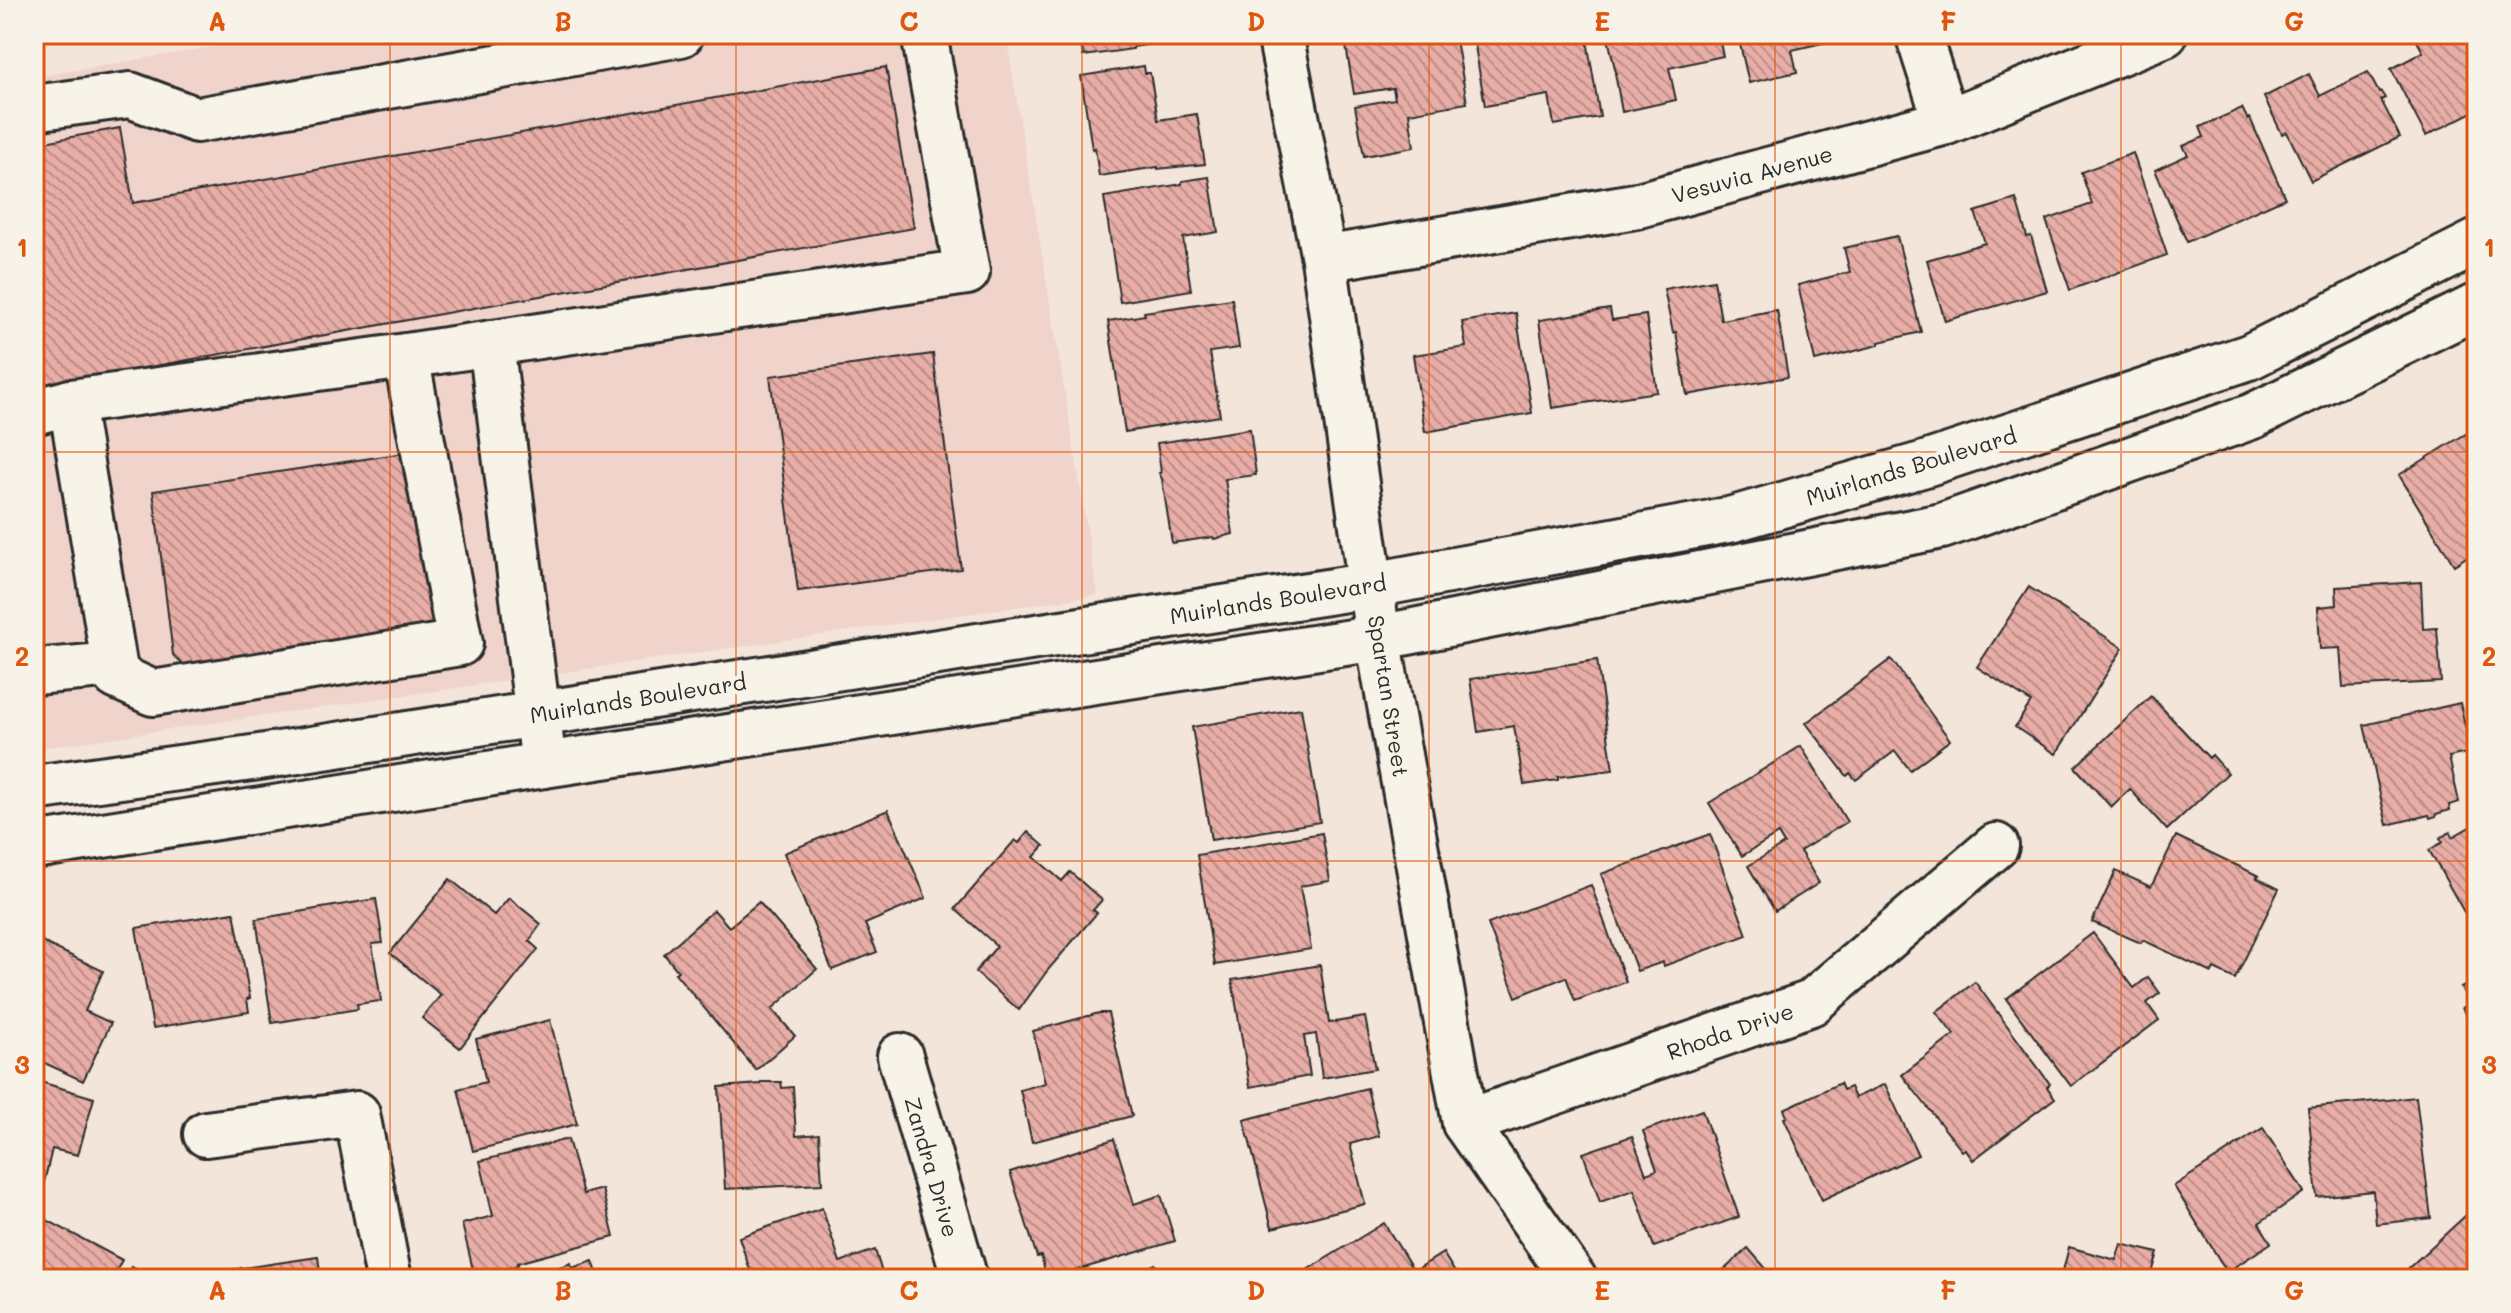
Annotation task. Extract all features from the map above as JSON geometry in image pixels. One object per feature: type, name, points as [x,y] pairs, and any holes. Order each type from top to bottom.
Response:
[{"type":"main road","points":[[34,108],[130,95],[197,120],[681,34]]},
{"type":"main road","points":[[406,356],[460,643],[153,693],[116,676],[52,407],[967,272],[924,34]]},
{"type":"main road","name":"Spartan Street","points":[[1280,34],[1324,259],[1378,638],[1465,1123],[1574,1279]]},
{"type":"main road","points":[[1918,34],[1946,122]]},
{"type":"main road","name":"Vesuvia Avenue","points":[[1324,259],[1635,206],[1946,122],[2165,34]]},
{"type":"main road","name":"Muirlands Boulevard","points":[[34,788],[538,714],[1372,585],[1733,519],[1925,464],[2249,357],[2477,242]]},
{"type":"main road","points":[[34,846],[1378,638],[1942,526],[2253,416],[2477,306]]},
{"type":"main road","points":[[491,343],[544,765]]},
{"type":"main road","points":[[34,672],[114,665]]},
{"type":"main road","name":"Rhoda Drive","points":[[1465,1123],[1811,1003],[1996,846]]},
{"type":"main road","name":"Zandra Drive","points":[[900,1056],[965,1279]]},
{"type":"main road","points":[[206,1134],[357,1114],[389,1279]]},
{"type":"shaded area","points":[[287,34],[1006,34],[1098,595],[34,749],[34,77]]},
{"type":"building","points":[[1080,34],[1157,34],[1159,43],[1083,56]]},
{"type":"building","points":[[1344,34],[1455,34],[1467,103],[1409,113],[1414,147],[1364,156],[1355,106],[1395,99],[1393,88],[1354,94]]},
{"type":"building","points":[[1473,34],[1586,34],[1600,117],[1554,125],[1549,95],[1485,106]]},
{"type":"building","points":[[1607,34],[1718,34],[1723,56],[1669,68],[1676,100],[1622,112]]},
{"type":"building","points":[[1740,34],[1843,34],[1844,38],[1792,50],[1797,72],[1749,83]]},
{"type":"building","points":[[2420,34],[2477,34],[2477,110],[2426,136],[2391,69],[2423,52],[2417,41],[2422,39]]},
{"type":"building","points":[[1144,66],[1145,73],[1150,73],[1158,120],[1197,114],[1205,164],[1099,176],[1081,76]]},
{"type":"building","points":[[886,67],[914,228],[34,388],[34,144],[120,128],[133,203]]},
{"type":"building","points":[[2368,72],[2385,98],[2381,100],[2400,137],[2311,181],[2287,132],[2282,134],[2264,97],[2309,74],[2320,96]]},
{"type":"building","points":[[2242,108],[2248,120],[2250,118],[2285,198],[2187,242],[2155,170],[2188,155],[2183,146],[2204,137],[2200,127]]},
{"type":"building","points":[[2133,153],[2167,255],[2070,290],[2046,220],[2092,204],[2081,172]]},
{"type":"building","points":[[1209,177],[1218,232],[1183,238],[1191,290],[1120,302],[1104,197]]},
{"type":"building","points":[[2016,199],[2027,237],[2031,236],[2047,291],[1945,321],[1927,260],[1985,243],[1975,212]]},
{"type":"building","points":[[1897,236],[1921,332],[1815,361],[1798,285],[1850,272],[1844,248]]},
{"type":"building","points":[[1714,280],[1721,320],[1777,310],[1788,377],[1687,395],[1676,332],[1673,333],[1664,289]]},
{"type":"building","points":[[1232,299],[1239,348],[1210,352],[1220,416],[1125,432],[1108,321],[1145,315],[1144,312]]},
{"type":"building","points":[[1610,309],[1612,320],[1646,315],[1657,392],[1552,408],[1539,320]]},
{"type":"building","points":[[1516,313],[1532,413],[1425,432],[1413,355],[1466,347],[1462,322]]},
{"type":"building","points":[[933,354],[961,569],[798,591],[770,376]]},
{"type":"building","points":[[2477,427],[2477,550],[2454,565],[2399,475]]},
{"type":"building","points":[[1250,429],[1256,475],[1225,479],[1233,534],[1172,543],[1159,473],[1157,443]]},
{"type":"building","points":[[418,451],[439,634],[201,681],[173,655],[153,491]]},
{"type":"building","points":[[2421,582],[2423,629],[2437,628],[2441,682],[2343,687],[2340,648],[2320,649],[2318,607],[2337,605],[2336,587]]},
{"type":"building","points":[[2029,587],[2123,648],[2056,754],[2015,727],[2031,702],[1977,667]]},
{"type":"building","points":[[1891,659],[1950,740],[1910,770],[1895,751],[1856,780],[1850,773],[1847,776],[1806,723]]},
{"type":"building","points":[[1597,660],[1613,770],[1524,785],[1514,726],[1478,732],[1470,679]]},
{"type":"building","points":[[2151,696],[2209,758],[2212,755],[2228,773],[2167,830],[2130,789],[2111,807],[2075,767]]},
{"type":"building","points":[[2460,703],[2471,752],[2449,757],[2459,802],[2449,805],[2450,810],[2430,818],[2429,815],[2387,825],[2364,725]]},
{"type":"building","points":[[1301,708],[1320,822],[1211,840],[1192,727]]},
{"type":"building","points":[[1801,746],[1847,822],[1800,851],[1819,883],[1775,911],[1748,866],[1784,844],[1778,834],[1742,856],[1709,803]]},
{"type":"building","points":[[888,810],[926,898],[865,924],[877,952],[832,970],[784,853]]},
{"type":"building","points":[[2477,823],[2477,935],[2429,850],[2443,842],[2440,838],[2450,832],[2452,837]]},
{"type":"building","points":[[1028,832],[1044,846],[1034,857],[1062,881],[1070,872],[1102,900],[1093,910],[1097,913],[1047,971],[1019,1010],[975,972],[997,946],[955,909],[1015,840],[1019,843]]},
{"type":"building","points":[[1322,833],[1330,881],[1300,886],[1311,949],[1215,965],[1197,855]]},
{"type":"building","points":[[1710,834],[1747,935],[1664,966],[1663,962],[1637,971],[1601,874]]},
{"type":"building","points":[[2176,836],[2259,876],[2257,878],[2279,889],[2235,979],[2214,969],[2212,973],[2143,940],[2141,943],[2092,922],[2116,871],[2151,887]]},
{"type":"building","points":[[450,879],[494,915],[509,898],[541,924],[529,941],[538,949],[460,1048],[422,1018],[441,995],[390,953]]},
{"type":"building","points":[[1591,885],[1626,982],[1575,1001],[1566,977],[1516,997],[1488,924]]},
{"type":"building","points":[[376,899],[383,943],[372,944],[381,1001],[357,1004],[358,1009],[272,1023],[256,919]]},
{"type":"building","points":[[759,902],[817,969],[772,1009],[795,1036],[756,1070],[675,973],[678,971],[664,954],[714,910],[729,927]]},
{"type":"building","points":[[234,912],[250,998],[247,999],[249,1012],[153,1028],[136,928]]},
{"type":"building","points":[[2093,933],[2134,988],[2148,977],[2160,993],[2147,1003],[2159,1020],[2071,1086],[2006,999]]},
{"type":"building","points":[[34,938],[103,971],[85,1011],[111,1023],[83,1081],[34,1058]]},
{"type":"building","points":[[2477,962],[2475,1031],[2462,1008],[2470,1004],[2461,988],[2476,980],[2469,966]]},
{"type":"building","points":[[1320,965],[1329,1023],[1365,1017],[1375,1069],[1322,1078],[1316,1034],[1304,1036],[1310,1076],[1250,1087],[1232,980]]},
{"type":"building","points":[[1975,982],[2050,1084],[2047,1087],[2055,1098],[1973,1160],[1965,1149],[1962,1151],[1902,1075],[1954,1035],[1936,1012]]},
{"type":"building","points":[[1108,1013],[1132,1116],[1032,1142],[1020,1090],[1045,1083],[1033,1031]]},
{"type":"building","points":[[550,1020],[577,1124],[473,1151],[458,1089],[486,1082],[476,1039]]},
{"type":"building","points":[[34,1080],[94,1098],[78,1155],[52,1149],[42,1191],[34,1189]]},
{"type":"building","points":[[781,1082],[782,1088],[793,1087],[796,1136],[819,1134],[822,1184],[725,1189],[719,1087]]},
{"type":"building","points":[[1840,1083],[1843,1090],[1850,1087],[1855,1098],[1885,1084],[1918,1155],[1822,1200],[1784,1118],[1787,1117],[1784,1109]]},
{"type":"building","points":[[1367,1088],[1379,1136],[1350,1144],[1365,1204],[1272,1228],[1244,1120]]},
{"type":"building","points":[[2416,1097],[2431,1218],[2376,1224],[2373,1191],[2317,1197],[2308,1108]]},
{"type":"building","points":[[1702,1110],[1739,1217],[1654,1247],[1634,1190],[1600,1202],[1583,1153],[1632,1136],[1646,1174],[1657,1170],[1643,1131]]},
{"type":"building","points":[[2263,1128],[2304,1192],[2259,1223],[2271,1243],[2227,1272],[2174,1186]]},
{"type":"building","points":[[568,1139],[583,1194],[602,1189],[614,1237],[517,1263],[475,1278],[462,1224],[493,1216],[480,1161]]},
{"type":"building","points":[[1114,1139],[1134,1204],[1161,1195],[1175,1241],[1047,1279],[1010,1172]]},
{"type":"building","points":[[2477,1205],[2477,1279],[2407,1279],[2402,1274]]},
{"type":"building","points":[[822,1208],[840,1262],[875,1250],[884,1279],[831,1279],[829,1274],[817,1279],[753,1279],[739,1237]]},
{"type":"building","points":[[34,1219],[44,1225],[47,1220],[122,1260],[112,1279],[34,1279]]},
{"type":"building","points":[[1384,1223],[1414,1271],[1443,1253],[1459,1279],[1312,1279],[1307,1270]]},
{"type":"building","points":[[2121,1244],[2158,1253],[2152,1273],[2175,1279],[2061,1279],[2069,1247],[2116,1260]]},
{"type":"building","points":[[1748,1248],[1775,1279],[1714,1279]]},
{"type":"building","points":[[318,1257],[321,1279],[217,1279],[216,1272]]},
{"type":"building","points":[[593,1261],[599,1279],[524,1279],[571,1263],[572,1268]]},
{"type":"building","points":[[1155,1264],[1162,1279],[1125,1279]]},
{"type":"building","points":[[131,1267],[157,1279],[125,1279]]}]
